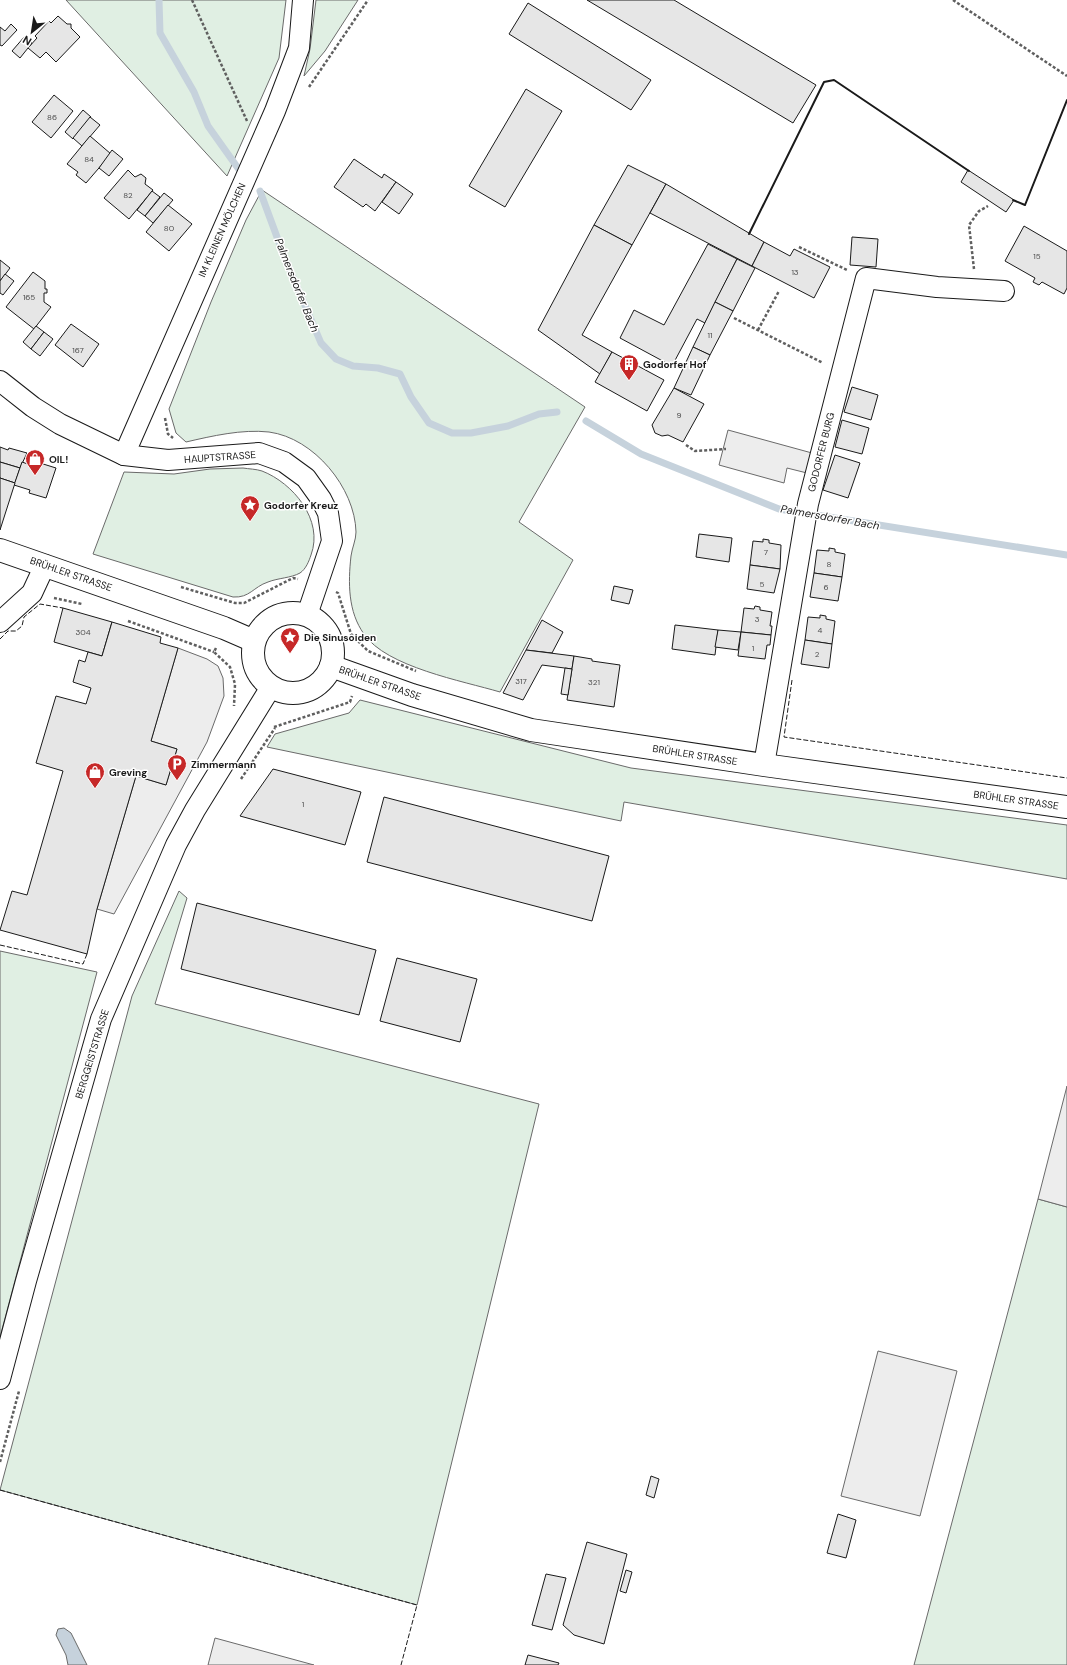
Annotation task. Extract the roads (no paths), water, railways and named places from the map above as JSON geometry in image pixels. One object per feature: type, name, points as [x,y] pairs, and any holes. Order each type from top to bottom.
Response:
[{"type":"main road","name":"BRÜHLER STRASSE","points":[[0,550],[224,628],[254,641]]},
{"type":"main road","points":[[271,687],[261,678],[254,665],[252,651],[254,641],[262,627],[271,619],[282,614],[294,613],[307,615]]},
{"type":"main road","name":"BRÜHLER STRASSE","points":[[271,687],[282,692],[295,693],[307,691],[318,685],[331,666],[333,652],[331,640],[317,621],[307,615]]},
{"type":"main road","name":"BRÜHLER STRASSE","points":[[331,666],[412,695],[531,730],[764,765],[1067,807]]},
{"type":"street","name":"IM KLEINEN MÖLCHEN","points":[[124,455],[275,111],[299,48],[303,0]]},
{"type":"street","name":"GODORFER BURG","points":[[764,765],[806,511],[866,278],[937,287],[1004,291]]},
{"type":"street","name":"HAUPTSTRASSE","points":[[0,381],[33,407],[60,424],[124,455],[168,460],[259,453],[284,462],[306,478],[328,513],[332,541],[307,615]]},
{"type":"street","points":[[0,622],[32,593],[45,565]]},
{"type":"street","name":"BERGGEISTSTRASSE","points":[[0,1379],[101,1019],[176,846],[195,810],[244,733],[271,687]]},
{"type":"waterway","name":"Palmersdorfer Bach","points":[[159,0],[160,33],[194,92],[208,126],[240,171]]},
{"type":"waterway","name":"Palmersdorfer Bach","points":[[260,191],[284,256],[321,343],[336,359],[353,366],[378,368],[400,374],[411,397],[429,423],[452,433],[471,433],[508,426],[539,414],[557,412]]},
{"type":"waterway","name":"Palmersdorfer Bach","points":[[586,421],[641,454],[779,509],[1067,555]]},
{"type":"place","name":"Godorfer Hof","points":[[629,381]]},
{"type":"place","name":"OIL!","points":[[35,476]]},
{"type":"place","name":"Godorfer Kreuz","points":[[250,522]]},
{"type":"place","name":"Die Sinusoiden","points":[[290,654]]},
{"type":"place","name":"Zimmermann","points":[[177,781]]},
{"type":"place","name":"Greving","points":[[95,789]]}]
